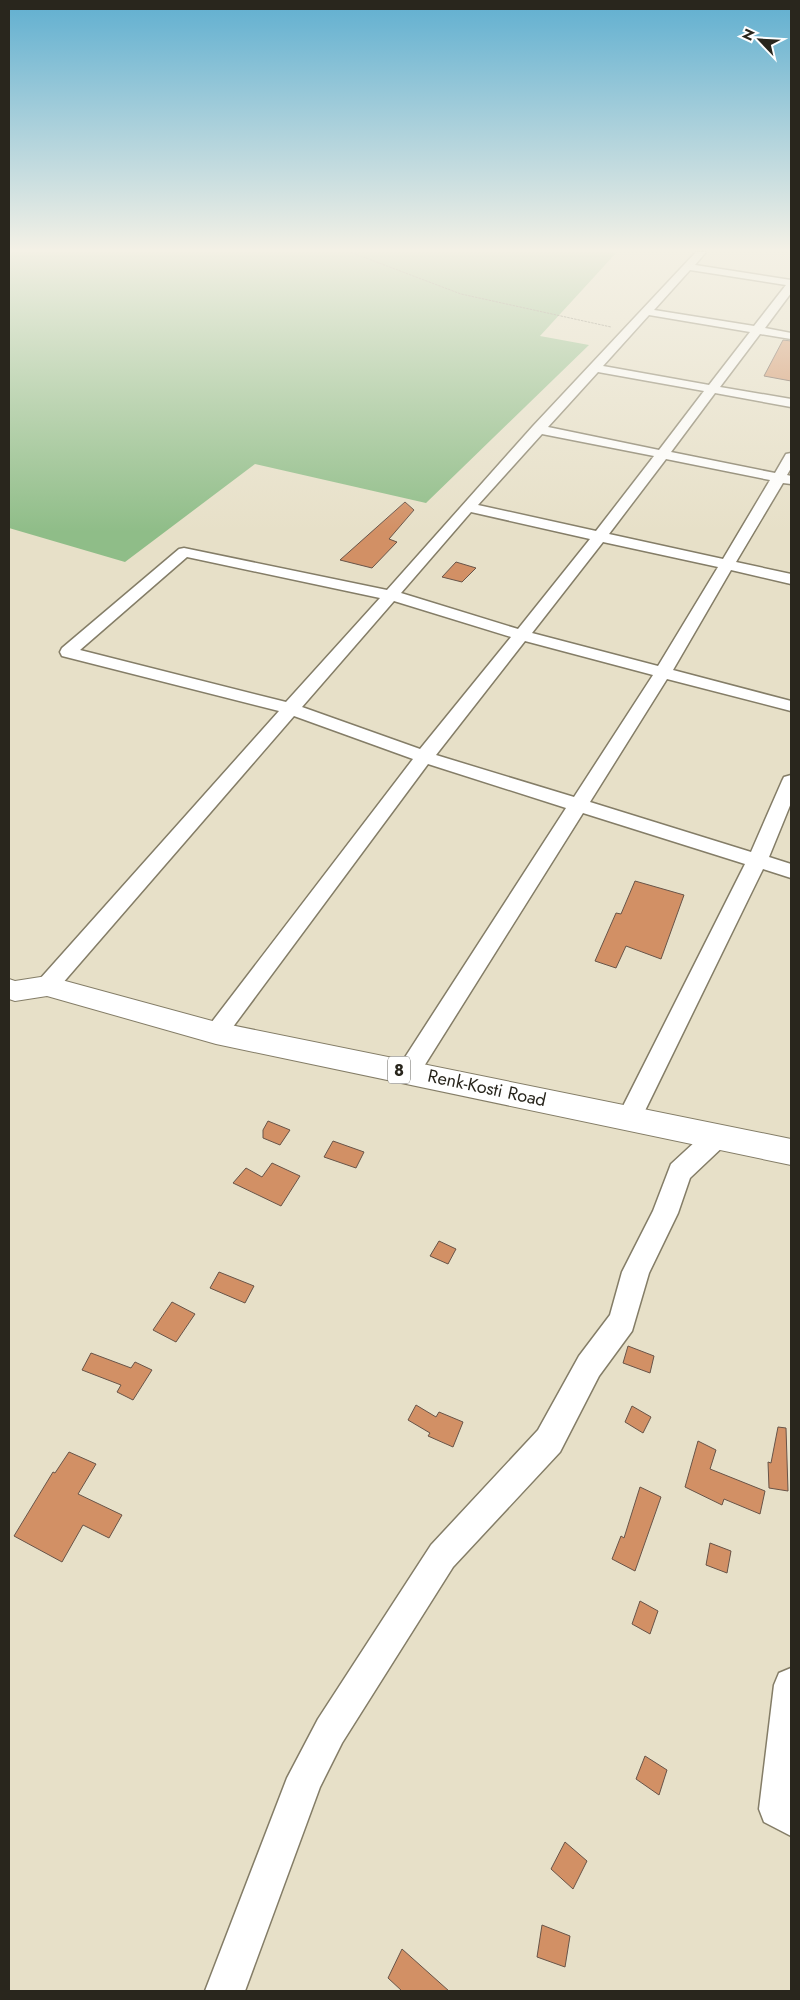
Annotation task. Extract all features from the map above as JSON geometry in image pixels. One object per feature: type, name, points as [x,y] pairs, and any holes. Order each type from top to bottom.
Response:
[{"type":"main road","name":"Renk-Kosti Road","points":[[9,989],[15,991],[47,986],[216,1033],[791,1152]]},
{"type":"street","points":[[47,986],[389,595],[538,429],[616,345]]},
{"type":"street","points":[[216,1033],[424,758],[600,536],[747,345]]},
{"type":"street","points":[[596,368],[791,403]]},
{"type":"street","points":[[538,429],[785,479]]},
{"type":"street","points":[[408,1072],[662,672],[726,565],[785,479],[791,457]]},
{"type":"street","points":[[468,507],[791,579]]},
{"type":"street","points":[[791,706],[522,635],[389,595],[184,552],[68,652],[291,709],[424,758],[791,872]]},
{"type":"street","points":[[629,1118],[756,861],[791,781]]},
{"type":"street","points":[[225,1991],[305,1778],[330,1731],[442,1556],[550,1441],[588,1366],[622,1322],[636,1272],[665,1213],[680,1172],[718,1136]]},
{"type":"street","points":[[791,1685],[777,1809],[791,1818]]},
{"type":"green space","points":[[9,345],[589,345],[426,503],[255,464],[125,562],[9,528]]},
{"type":"building","points":[[780,345],[791,345],[791,381],[764,376]]},
{"type":"building","points":[[405,502],[414,510],[389,539],[397,542],[372,568],[340,560]]},
{"type":"building","points":[[456,562],[476,568],[462,582],[442,577]]},
{"type":"building","points":[[635,881],[684,895],[661,959],[626,946],[616,968],[595,961],[616,913],[621,914]]},
{"type":"building","points":[[268,1121],[290,1130],[280,1145],[263,1138],[263,1130]]},
{"type":"building","points":[[333,1141],[364,1152],[356,1168],[324,1157]]},
{"type":"building","points":[[272,1163],[300,1176],[281,1206],[233,1183],[246,1168],[262,1177]]},
{"type":"building","points":[[439,1241],[456,1249],[448,1264],[430,1256]]},
{"type":"building","points":[[219,1272],[254,1286],[245,1303],[210,1288]]},
{"type":"building","points":[[172,1302],[195,1314],[176,1342],[153,1330]]},
{"type":"building","points":[[628,1346],[654,1356],[650,1373],[623,1363]]},
{"type":"building","points":[[91,1353],[131,1368],[135,1362],[152,1370],[133,1400],[117,1392],[121,1385],[82,1370]]},
{"type":"building","points":[[416,1405],[436,1417],[439,1412],[463,1422],[453,1447],[428,1436],[430,1433],[408,1420]]},
{"type":"building","points":[[632,1406],[651,1417],[643,1433],[625,1422]]},
{"type":"building","points":[[778,1427],[786,1428],[788,1491],[769,1488],[768,1462],[771,1463]]},
{"type":"building","points":[[698,1441],[716,1450],[710,1469],[765,1491],[760,1514],[724,1499],[722,1505],[685,1487]]},
{"type":"building","points":[[69,1452],[96,1464],[78,1494],[122,1515],[109,1538],[83,1525],[62,1562],[14,1536],[53,1472],[55,1473]]},
{"type":"building","points":[[640,1487],[661,1497],[635,1571],[612,1559],[621,1536],[624,1538]]},
{"type":"building","points":[[710,1543],[731,1551],[727,1573],[706,1565]]},
{"type":"building","points":[[640,1601],[658,1611],[650,1634],[632,1624]]},
{"type":"building","points":[[645,1756],[667,1770],[659,1795],[636,1779]]},
{"type":"building","points":[[565,1842],[587,1861],[573,1889],[551,1869]]},
{"type":"building","points":[[542,1925],[570,1936],[565,1967],[537,1957]]},
{"type":"building","points":[[402,1949],[449,1991],[402,1991],[388,1978]]}]
